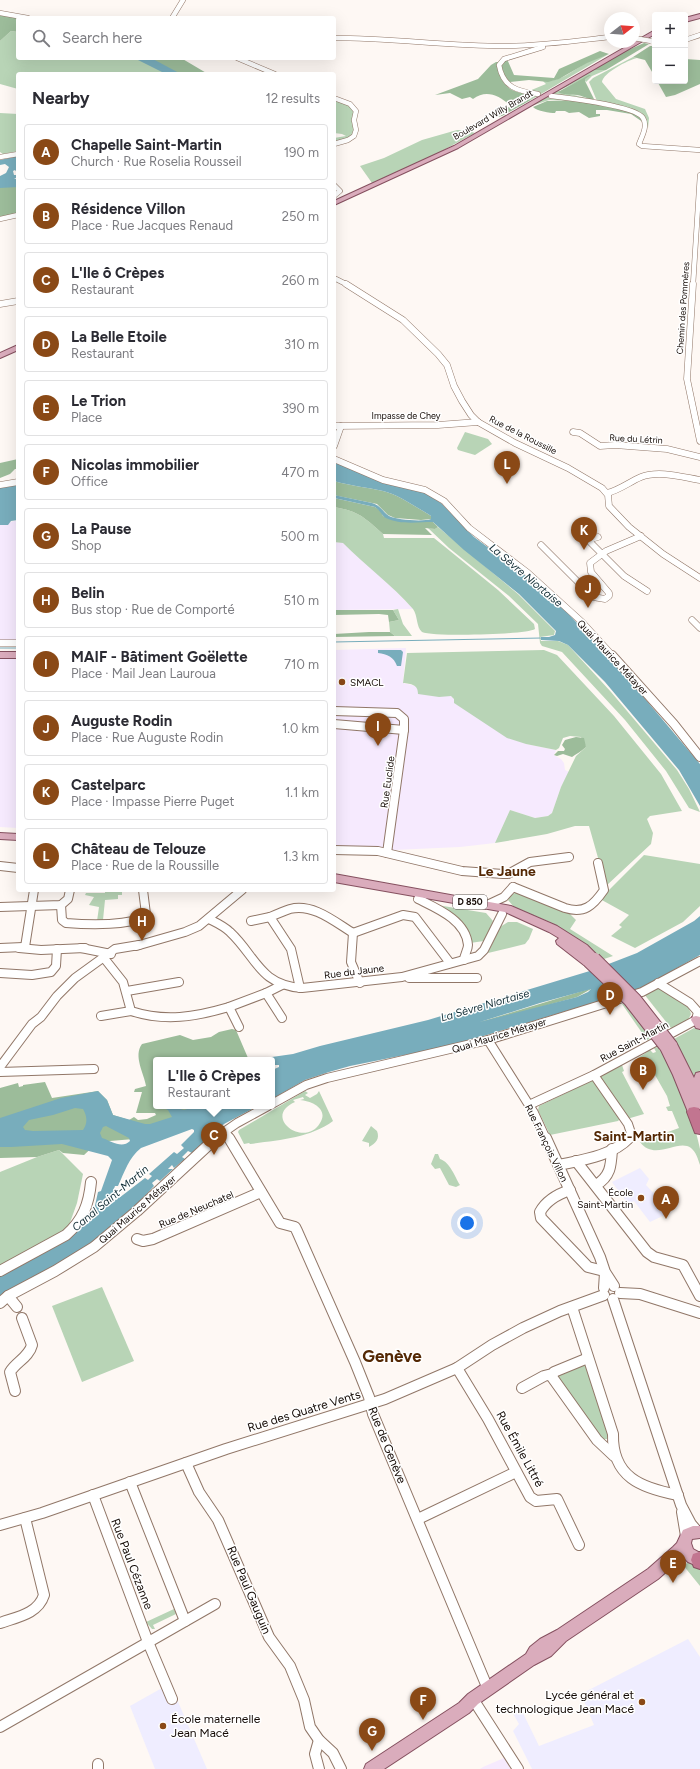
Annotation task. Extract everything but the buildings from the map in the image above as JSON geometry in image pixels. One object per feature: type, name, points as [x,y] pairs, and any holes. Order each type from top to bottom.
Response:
[{"type":"highway","name":"D 850","points":[[697,1108],[700,1129]]},
{"type":"main road","points":[[688,19],[700,16]]},
{"type":"main road","name":"Boulevard Willy Brandt","points":[[336,202],[456,147],[652,34]]},
{"type":"main road","points":[[0,356],[16,348]]},
{"type":"main road","points":[[0,655],[16,655]]},
{"type":"main road","points":[[0,831],[16,832]]},
{"type":"main road","points":[[0,836],[16,837]]},
{"type":"main road","name":"D 850","points":[[336,878],[507,909],[540,922],[566,936],[592,960],[628,998],[668,1046],[679,1075],[697,1108]]},
{"type":"main road","name":"D 850","points":[[336,885],[502,914],[547,932],[592,960]]},
{"type":"main road","points":[[700,1076],[700,1091]]},
{"type":"main road","points":[[692,1536],[686,1552],[698,1560]]},
{"type":"main road","points":[[376,1767],[464,1708],[474,1699],[486,1683],[546,1651],[561,1636],[652,1574],[678,1552],[692,1536]]},
{"type":"main road","points":[[652,1574],[682,1559],[698,1560]]},
{"type":"street","points":[[173,16],[183,0]]},
{"type":"street","points":[[0,13],[17,16]]},
{"type":"street","points":[[688,39],[700,35]]},
{"type":"street","points":[[336,38],[364,38],[488,46],[546,44],[604,38]]},
{"type":"street","points":[[640,39],[652,41]]},
{"type":"street","points":[[538,94],[516,90],[509,87],[503,79],[499,65],[503,60],[534,51],[546,44]]},
{"type":"street","points":[[242,60],[270,72]]},
{"type":"street","points":[[551,96],[611,105],[638,112],[643,116],[646,126],[640,145],[700,150]]},
{"type":"street","points":[[336,99],[354,106],[357,111],[354,120],[356,132],[355,136],[349,140],[336,143]]},
{"type":"street","points":[[0,157],[16,154]]},
{"type":"street","name":"Chemin des Pommères","points":[[700,175],[687,379],[700,441]]},
{"type":"street","points":[[336,187],[340,191],[336,194]]},
{"type":"street","points":[[0,219],[16,215]]},
{"type":"street","name":"Rue de la Roussille","points":[[336,279],[354,288],[393,312],[410,326],[438,354],[447,365],[454,386],[462,401],[471,415],[478,422],[515,443],[572,470],[602,488],[607,493]]},
{"type":"street","points":[[0,304],[16,301]]},
{"type":"street","name":"Impasse de Chey","points":[[337,426],[438,425],[478,422]]},
{"type":"street","name":"Rue du Létrin","points":[[573,432],[580,433],[600,446],[615,445],[667,450],[700,457]]},
{"type":"street","name":"Quai Maurice Métayer","points":[[336,460],[383,480],[425,490],[444,502],[469,528],[528,573],[582,622],[674,724],[700,757]]},
{"type":"street","points":[[700,480],[648,475],[639,478],[619,490],[607,493],[609,506],[641,536],[671,561],[700,578]]},
{"type":"street","points":[[0,485],[16,482]]},
{"type":"street","points":[[541,545],[593,597],[600,600],[607,598],[609,593],[591,572],[590,566],[594,559],[617,545],[641,536]]},
{"type":"street","points":[[598,537],[589,541],[620,573],[647,591]]},
{"type":"street","points":[[692,620],[700,628]]},
{"type":"street","points":[[0,643],[16,643]]},
{"type":"street","name":"Rue Euclide","points":[[336,710],[400,714],[404,721],[404,730],[394,771],[398,798],[392,816],[387,853]]},
{"type":"street","points":[[336,724],[404,730]]},
{"type":"street","points":[[383,815],[392,816]]},
{"type":"street","points":[[336,850],[387,853],[462,871],[508,874],[530,862],[569,857]]},
{"type":"street","points":[[508,874],[513,887],[569,910],[583,910],[596,900],[604,890],[598,863]]},
{"type":"street","points":[[0,866],[16,868]]},
{"type":"street","points":[[487,905],[504,897],[513,887]]},
{"type":"street","points":[[22,947],[32,906],[34,892]]},
{"type":"street","points":[[0,907],[61,905],[68,899],[70,892]]},
{"type":"street","points":[[61,905],[62,920],[66,923],[108,923],[138,920],[144,918],[146,914],[144,892]]},
{"type":"street","points":[[0,1067],[32,1024],[76,978],[106,956],[190,930],[209,919],[221,906],[240,892]]},
{"type":"street","points":[[418,899],[450,916],[462,929],[468,944],[468,949],[464,955],[464,960]]},
{"type":"street","points":[[251,921],[270,917],[290,909],[298,908],[319,912],[353,933]]},
{"type":"street","name":"Rue du Jaune","points":[[209,919],[222,924],[232,932],[260,970],[282,985],[300,988],[402,976],[482,954],[502,914]]},
{"type":"street","points":[[353,933],[403,915],[415,917],[450,964]]},
{"type":"street","points":[[270,917],[292,949],[300,988]]},
{"type":"street","points":[[353,933],[351,962],[360,982]]},
{"type":"street","points":[[1,948],[22,947],[36,950],[81,948],[106,956],[121,976],[127,991],[131,1011]]},
{"type":"street","points":[[0,973],[12,972],[26,975],[51,972],[56,966],[55,949]]},
{"type":"street","name":"Quai Maurice Métayer","points":[[275,1102],[306,1085],[327,1078],[488,1040],[612,1000],[642,992],[700,960]]},
{"type":"street","points":[[402,976],[407,978],[477,978]]},
{"type":"street","points":[[127,991],[178,982]]},
{"type":"street","name":"Rue Saint-Martin","points":[[529,1105],[594,1075],[698,1017],[690,1003],[658,983]]},
{"type":"street","points":[[101,1016],[131,1011],[156,1018],[173,1019],[229,1007],[266,993],[282,985]]},
{"type":"street","points":[[266,993],[282,1018]]},
{"type":"street","points":[[229,1007],[239,1027]]},
{"type":"street","name":"Rue François Villon","points":[[488,1040],[529,1105],[559,1165],[600,1257],[692,1536]]},
{"type":"street","points":[[0,1072],[94,1069]]},
{"type":"street","points":[[559,1165],[576,1162],[612,1149],[629,1139],[630,1129],[594,1075]]},
{"type":"street","name":"Quai Maurice Métayer","points":[[4,1299],[55,1271],[94,1247],[137,1211],[225,1131],[263,1109]]},
{"type":"street","name":"Rue de Genève","points":[[225,1131],[280,1223],[291,1225],[297,1231],[355,1362],[373,1414],[486,1683]]},
{"type":"street","points":[[596,1185],[603,1181],[610,1171],[612,1149]]},
{"type":"street","points":[[576,1162],[596,1185],[647,1252],[654,1257],[683,1264],[700,1296]]},
{"type":"street","points":[[0,1271],[66,1235],[73,1229],[84,1216],[86,1211],[91,1182]]},
{"type":"street","points":[[570,1190],[560,1193],[541,1209],[541,1218],[588,1267],[605,1272]]},
{"type":"street","name":"Rue de Neuchatel","points":[[137,1240],[143,1241],[153,1239],[261,1192]]},
{"type":"street","points":[[611,1292],[640,1294],[700,1313]]},
{"type":"street","name":"Rue des Quatre Vents","points":[[0,1525],[25,1518],[318,1419],[386,1399],[457,1368],[517,1332],[572,1307],[611,1292]]},
{"type":"street","points":[[4,1299],[17,1307]]},
{"type":"street","points":[[572,1307],[613,1434],[614,1456]]},
{"type":"street","points":[[15,1391],[10,1372],[17,1362],[29,1353],[32,1345],[30,1336],[22,1318]]},
{"type":"street","points":[[522,1388],[544,1376],[588,1358]]},
{"type":"street","name":"Rue Émile Littré","points":[[457,1368],[488,1419],[530,1496],[536,1501],[557,1499],[579,1546]]},
{"type":"street","points":[[552,1374],[553,1380],[596,1440],[614,1456],[623,1471],[632,1480],[673,1494],[680,1500]]},
{"type":"street","name":"Rue Paul Gauguin","points":[[186,1463],[200,1492],[218,1520],[269,1637],[290,1666],[304,1700],[310,1727],[319,1740],[333,1753],[341,1769]]},
{"type":"street","points":[[418,1519],[516,1472]]},
{"type":"street","points":[[130,1482],[185,1621]]},
{"type":"street","name":"Rue Paul Cézanne","points":[[93,1495],[148,1642],[172,1699]]},
{"type":"street","points":[[0,1623],[38,1608],[43,1603],[44,1595],[25,1518]]},
{"type":"street","points":[[0,1727],[215,1604]]},
{"type":"street","points":[[474,1699],[518,1769]]},
{"type":"street","points":[[319,1740],[315,1754],[319,1769]]},
{"type":"shaded area","points":[[16,521],[16,640],[0,641],[0,525]]},
{"type":"shaded area","points":[[336,542],[343,543],[395,590],[413,609],[336,610]]},
{"type":"shaded area","points":[[406,648],[403,683],[416,686],[424,694],[451,696],[454,699],[454,703],[526,744],[556,750],[554,755],[561,759],[564,763],[565,770],[569,772],[561,787],[552,813],[548,816],[535,818],[510,810],[495,843],[460,847],[394,850],[336,847],[336,650]]},
{"type":"shaded area","points":[[0,658],[16,658],[16,828],[0,827]]},
{"type":"shaded area","name":"École Saint-Martin","points":[[640,1168],[649,1179],[646,1185],[671,1212],[650,1222],[634,1201],[628,1204],[612,1182]]},
{"type":"shaded area","name":"Lycée général et technologique Jean Macé","points":[[688,1639],[700,1657],[700,1769],[532,1769],[513,1731],[519,1724],[511,1710],[519,1705],[539,1746],[594,1725],[581,1694]]},
{"type":"shaded area","name":"École maternelle Jean Macé","points":[[162,1688],[176,1697],[207,1769],[155,1769],[130,1706]]},
{"type":"shaded area","points":[[504,1758],[511,1769],[480,1769],[483,1767]]},
{"type":"green space","points":[[0,15],[16,18],[16,32],[11,31],[0,41]]},
{"type":"green space","points":[[11,31],[16,32],[16,60],[150,60],[172,72],[16,72],[16,88],[0,84],[0,41]]},
{"type":"green space","points":[[644,43],[649,44],[606,70],[592,70],[626,51],[633,48],[640,48],[640,45]]},
{"type":"green space","points":[[652,46],[652,72],[645,60],[633,57]]},
{"type":"green space","points":[[600,51],[609,54],[587,63],[559,79],[548,82],[529,80],[510,82],[503,75],[501,64],[507,59],[514,75],[554,78],[559,69]]},
{"type":"green space","points":[[607,55],[519,107],[529,101],[529,91],[546,84],[543,81],[552,81],[560,78],[591,60]]},
{"type":"green space","points":[[633,57],[637,58],[622,64],[611,71],[603,78],[602,82],[616,99],[645,109],[649,118],[648,128],[646,119],[640,112],[597,101],[589,82],[593,78]]},
{"type":"green space","points":[[688,59],[700,60],[700,84],[675,95],[666,97],[659,84],[688,84]]},
{"type":"green space","points":[[150,60],[184,60],[205,72],[172,72]]},
{"type":"green space","points":[[498,62],[498,72],[506,86],[513,90],[532,95],[528,99],[530,99],[529,101],[502,116],[497,117],[496,114],[511,106],[497,96],[483,94],[473,99],[470,97],[462,99],[450,93],[435,95],[478,79],[491,65]]},
{"type":"green space","points":[[592,70],[606,70],[592,76],[586,82],[584,79],[590,76],[558,91],[594,100],[549,100],[531,106]]},
{"type":"green space","points":[[591,75],[585,79],[585,81],[594,99],[558,92]]},
{"type":"green space","points":[[336,100],[355,109],[355,131],[351,138],[336,142],[336,138],[346,136],[336,133]]},
{"type":"green space","points":[[575,100],[637,113],[644,123],[631,114],[607,110],[596,110],[596,114],[600,114],[600,116],[589,118],[579,112],[569,113],[565,111],[556,111],[555,113],[550,113],[540,111],[533,107],[547,101]]},
{"type":"green space","points":[[0,113],[16,114],[16,151],[3,154],[0,152]]},
{"type":"green space","points":[[457,130],[465,130],[475,133],[438,153],[372,183],[360,166],[384,158],[422,140]]},
{"type":"green space","points":[[16,184],[16,216],[0,220],[0,185]]},
{"type":"green space","points":[[465,432],[488,439],[492,444],[475,455],[458,450],[457,448]]},
{"type":"green space","points":[[16,459],[16,469],[10,474],[0,478],[0,463]]},
{"type":"green space","points":[[336,482],[395,495],[431,516],[431,519],[421,520],[395,518],[388,515],[377,504],[336,495]]},
{"type":"green space","points":[[336,498],[375,507],[381,511],[383,516],[403,522],[433,522],[438,527],[435,529],[425,528],[432,535],[383,534],[361,516],[336,507]]},
{"type":"green space","points":[[336,507],[356,513],[361,516],[383,534],[384,538],[434,538],[498,590],[534,624],[535,629],[515,633],[479,635],[430,634],[422,632],[413,609],[343,543],[336,542]]},
{"type":"green space","points":[[438,527],[518,594],[555,631],[554,635],[540,637],[541,641],[558,641],[568,645],[611,692],[677,770],[689,789],[700,812],[689,808],[666,771],[625,720],[562,652],[542,646],[540,643],[538,624],[509,596],[449,548],[428,528],[435,529]]},
{"type":"green space","points":[[398,609],[403,624],[412,636],[395,636],[390,632],[389,622],[399,620],[393,610]]},
{"type":"green space","points":[[336,610],[393,610],[399,620],[389,622],[388,615],[336,615]]},
{"type":"green space","points":[[390,632],[395,636],[336,637],[336,634]]},
{"type":"green space","points":[[544,650],[557,655],[614,716],[661,774],[682,811],[650,816],[647,819],[653,833],[651,844],[606,886],[589,826],[575,826],[547,834],[495,843],[510,810],[535,818],[548,816],[552,813],[561,787],[576,756],[586,747],[581,737],[570,736],[563,738],[559,748],[556,750],[526,744],[507,738],[454,703],[454,699],[451,696],[439,697],[418,694],[415,686],[403,683],[407,653]]},
{"type":"green space","points":[[576,737],[584,738],[586,747],[572,757],[563,754],[557,756],[554,755],[558,751],[564,751],[565,749],[562,745],[565,740]]},
{"type":"green space","points":[[644,855],[700,864],[700,906],[683,922],[635,948],[611,936],[622,927],[619,925],[629,915],[600,899]]},
{"type":"green space","points":[[122,892],[122,895],[118,895],[118,899],[105,900],[103,920],[97,921],[99,907],[89,905],[94,897],[85,895],[86,893]]},
{"type":"green space","points":[[515,893],[522,893],[567,911],[576,920],[570,929],[613,956],[604,959],[550,922],[514,907],[508,900],[511,895]]},
{"type":"green space","points":[[431,904],[486,913],[493,921],[484,941],[470,943],[469,939]]},
{"type":"green space","points":[[508,922],[517,922],[533,929],[529,939],[525,944],[488,953],[500,927]]},
{"type":"green space","points":[[657,988],[662,989],[688,1006],[691,1014],[688,1020],[671,1028],[644,994]]},
{"type":"green space","points":[[591,989],[577,997],[482,1023],[480,1022]]},
{"type":"green space","points":[[624,1003],[651,1038],[647,1040],[622,1004]]},
{"type":"green space","points":[[694,1028],[700,1030],[700,1070],[698,1079],[696,1080],[674,1039]]},
{"type":"green space","points":[[232,1029],[236,1030],[248,1057],[153,1057],[153,1109],[207,1109],[134,1139],[98,1142],[84,1155],[63,1153],[59,1150],[37,1157],[0,1158],[0,1088],[18,1083],[19,1087],[23,1085],[45,1082],[52,1098],[98,1091],[107,1100],[113,1115],[129,1120],[134,1117],[138,1120],[147,1119],[156,1115],[155,1113],[136,1113],[142,1092],[134,1092],[135,1089],[146,1086],[139,1059],[142,1044],[180,1035],[193,1040],[211,1037],[219,1032]]},
{"type":"green space","points":[[658,1047],[671,1068],[684,1096],[700,1149],[700,1165],[697,1156],[691,1148],[686,1146],[652,1150],[646,1148],[640,1142],[679,1128],[672,1111],[668,1111],[666,1107],[670,1106],[667,1096],[647,1061],[641,1063],[638,1058],[650,1050],[653,1053],[656,1052],[654,1048]]},
{"type":"green space","points":[[622,1065],[624,1071],[622,1072],[644,1114],[627,1119],[599,1076]]},
{"type":"green space","points":[[593,1080],[621,1118],[618,1121],[550,1135],[538,1110],[539,1106]]},
{"type":"green space","points":[[305,1091],[308,1093],[305,1095],[310,1098],[319,1091],[333,1121],[324,1127],[304,1135],[250,1144],[244,1144],[238,1132]],"holes":[[[303,1097],[304,1099],[300,1100],[314,1104],[321,1110],[322,1114],[320,1123],[313,1130],[305,1133],[297,1132],[289,1128],[284,1122],[282,1115],[286,1108],[295,1102],[293,1100]]]},
{"type":"green space","points":[[371,1126],[377,1131],[378,1139],[369,1147],[369,1143],[362,1141]]},
{"type":"green space","points":[[59,1150],[83,1174],[77,1203],[67,1231],[0,1270],[0,1172]]},
{"type":"green space","points":[[435,1154],[438,1154],[440,1159],[447,1163],[460,1185],[456,1187],[449,1185],[440,1168],[435,1169],[431,1164]]},
{"type":"green space","points":[[102,1287],[134,1361],[82,1382],[52,1306]]},
{"type":"green space","points":[[585,1364],[608,1434],[607,1439],[601,1439],[556,1375]]},
{"type":"green space","points":[[690,1562],[700,1568],[700,1586],[683,1565]]},
{"type":"green space","points":[[174,1609],[176,1614],[153,1625],[155,1629],[152,1629],[146,1622]]},
{"type":"water","points":[[138,60],[155,60],[177,72],[162,72]]},
{"type":"water","points":[[16,156],[16,171],[15,170],[13,171],[14,175],[16,175],[16,178],[14,179],[16,179],[16,187],[0,188],[0,176],[6,173],[9,167],[5,164],[0,165],[0,160]]},
{"type":"water","points":[[336,463],[357,472],[425,493],[441,503],[474,537],[525,575],[565,610],[625,675],[700,764],[700,806],[679,770],[605,682],[568,645],[559,641],[541,640],[541,637],[555,635],[556,631],[519,594],[464,550],[433,522],[397,522],[385,517],[375,507],[336,498],[336,495],[375,504],[389,516],[398,519],[431,519],[431,516],[428,514],[395,495],[336,482]]},
{"type":"water","points":[[16,484],[16,520],[11,521],[8,525],[0,525],[0,488]]},
{"type":"water","points":[[378,650],[401,650],[403,652],[401,666],[397,666],[390,656],[378,653]]},
{"type":"water","name":"La Sèvre Niortaise","points":[[700,916],[700,955],[642,988],[454,1045],[350,1066],[329,1072],[305,1080],[275,1097],[275,1069],[279,1067],[279,1065],[275,1065],[275,1057],[272,1057],[293,1054],[428,1020],[593,970],[637,953],[694,921]],"holes":[[[591,989],[577,997],[480,1022]]]},
{"type":"water","name":"Canal Saint-Martin","points":[[98,1091],[107,1100],[113,1115],[145,1124],[150,1124],[172,1117],[166,1109],[252,1109],[224,1124],[192,1153],[188,1151],[182,1157],[185,1159],[174,1168],[172,1165],[168,1169],[173,1169],[160,1181],[157,1179],[152,1183],[154,1186],[135,1206],[115,1225],[89,1246],[52,1270],[0,1297],[0,1275],[72,1234],[88,1221],[94,1210],[98,1192],[101,1191],[112,1160],[108,1156],[62,1144],[0,1147],[0,1118],[61,1098]],"holes":[[[75,1108],[83,1109],[86,1120],[83,1130],[33,1131],[25,1130],[23,1127],[29,1120],[53,1115]],[[106,1126],[129,1138],[130,1141],[120,1144],[102,1138],[100,1133],[103,1127]],[[192,1129],[194,1132],[181,1145],[184,1148],[177,1154],[174,1152],[149,1174],[152,1176],[148,1180],[145,1178],[119,1198],[112,1194],[115,1186],[118,1186],[133,1156],[141,1148]]]},
{"type":"waterway","points":[[336,642],[542,638]]},
{"type":"waterway","points":[[0,648],[16,648]]},
{"type":"place","name":"Château de Telouze","points":[[507,484]]},
{"type":"place","name":"Castelparc","points":[[584,550]]},
{"type":"place","name":"Auguste Rodin","points":[[588,608]]},
{"type":"place","name":"SMACL","points":[[342,682]]},
{"type":"place","name":"MAIF - Bâtiment Goëlette","points":[[378,746]]},
{"type":"place","name":"Belin","points":[[142,941]]},
{"type":"place","name":"La Belle Etoile","points":[[610,1015]]},
{"type":"place","name":"Résidence Villon","points":[[643,1090]]},
{"type":"place","name":"L'Ile ô Crèpes","points":[[214,1155]]},
{"type":"place","name":"École Saint-Martin","points":[[641,1198]]},
{"type":"place","name":"Chapelle Saint-Martin","points":[[666,1219]]},
{"type":"place","name":"Le Trion","points":[[673,1583]]},
{"type":"place","name":"Lycée général et technologique Jean Macé","points":[[642,1702]]},
{"type":"place","name":"Nicolas immobilier","points":[[423,1720]]},
{"type":"place","name":"École maternelle Jean Macé","points":[[163,1726]]},
{"type":"place","name":"La Pause","points":[[372,1751]]},
{"type":"district","name":"Le Jaune","points":[[507,871]]},
{"type":"district","name":"Saint-Martin","points":[[634,1136]]},
{"type":"district","name":"Genève","points":[[392,1356]]}]
